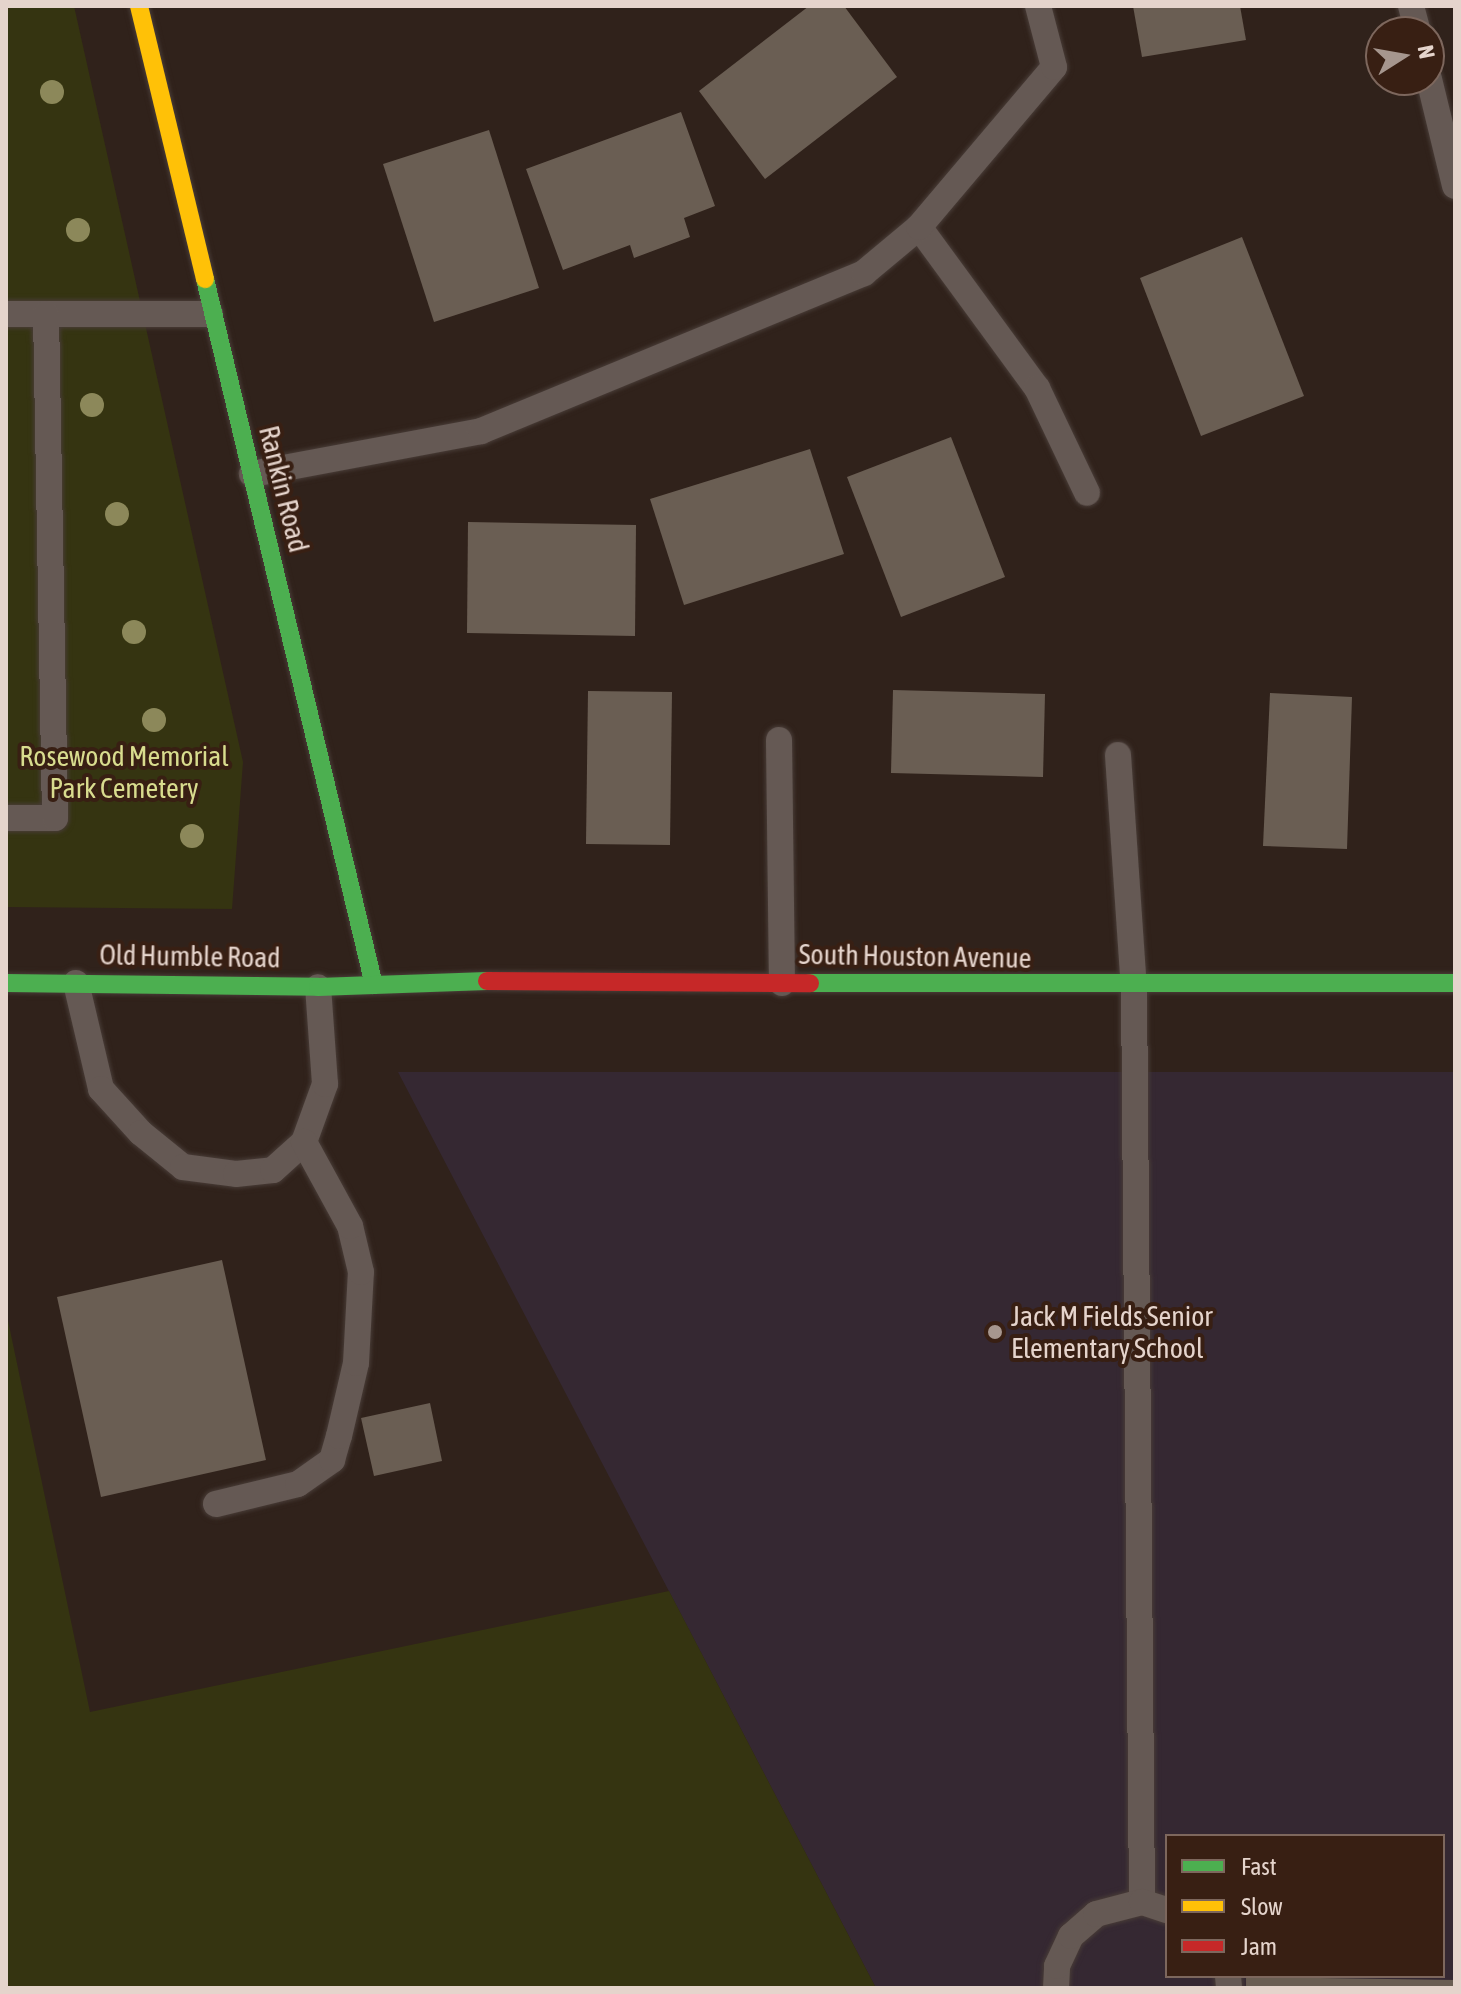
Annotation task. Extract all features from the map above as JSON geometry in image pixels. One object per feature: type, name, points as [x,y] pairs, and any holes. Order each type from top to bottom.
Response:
[{"type":"main road","name":"Rankin Road","points":[[139,6],[210,314],[252,474],[374,985]]},
{"type":"main road","name":"South Houston Avenue","points":[[374,985],[513,980],[1134,987],[1455,983]]},
{"type":"main road","name":"Old Humble Road","points":[[6,983],[374,985]]},
{"type":"lane","points":[[252,474],[481,431],[864,273],[919,227],[1054,67],[1038,6]]},
{"type":"lane","points":[[1433,96],[1455,186]]},
{"type":"lane","points":[[919,227],[1037,388],[1087,493]]},
{"type":"lane","points":[[6,314],[210,314]]},
{"type":"lane","points":[[6,818],[55,818],[46,314]]},
{"type":"lane","points":[[779,740],[782,983]]},
{"type":"lane","points":[[1118,755],[1134,987],[1142,1902]]},
{"type":"lane","points":[[76,983],[101,1089],[141,1133],[183,1167],[236,1174],[273,1170],[304,1142],[325,1084],[318,987]]},
{"type":"lane","points":[[216,1504],[298,1484],[332,1460],[339,1436],[356,1363],[361,1272],[350,1226],[304,1142]]},
{"type":"lane","points":[[1056,1988],[1057,1966],[1071,1936],[1096,1914],[1142,1902],[1165,1909]]},
{"type":"shaded area","name":"Jack M Fields Senior Elementary School","points":[[398,1072],[1455,1072],[1455,1988],[876,1988]]},
{"type":"green space","name":"Rosewood Memorial Park Cemetery","points":[[6,6],[74,6],[243,762],[232,909],[6,907]]},
{"type":"green space","points":[[6,1311],[90,1712],[669,1591],[876,1988],[6,1988]]},
{"type":"building","points":[[809,6],[844,6],[897,77],[765,179],[699,91]]},
{"type":"building","points":[[1133,6],[1240,6],[1246,40],[1142,57]]},
{"type":"building","points":[[681,112],[715,206],[684,218],[690,237],[634,258],[630,245],[563,270],[526,169]]},
{"type":"building","points":[[489,130],[539,288],[434,322],[383,164]]},
{"type":"building","points":[[1242,237],[1304,396],[1201,436],[1140,278]]},
{"type":"building","points":[[951,437],[1005,577],[901,617],[847,477]]},
{"type":"building","points":[[810,449],[844,554],[684,605],[650,499]]},
{"type":"building","points":[[468,522],[636,525],[635,636],[467,633]]},
{"type":"building","points":[[893,690],[1045,694],[1043,777],[891,773]]},
{"type":"building","points":[[588,691],[672,692],[670,845],[586,844]]},
{"type":"building","points":[[1270,693],[1352,697],[1347,849],[1263,846]]},
{"type":"building","points":[[222,1260],[266,1460],[101,1497],[57,1297]]},
{"type":"building","points":[[430,1403],[442,1461],[374,1476],[361,1418]]},
{"type":"building","points":[[1246,1978],[1455,1980],[1455,1988],[1246,1988]]},
{"type":"traffic: fast","points":[[205,279],[374,985]]},
{"type":"traffic: fast","points":[[6,983],[318,987],[487,981]]},
{"type":"traffic: fast","points":[[810,983],[1455,983]]},
{"type":"traffic: slow","points":[[139,6],[205,279]]},
{"type":"traffic: jam","points":[[487,981],[810,983]]},
{"type":"place","name":"Jack M Fields Senior Elementary School","points":[[995,1332]]}]
